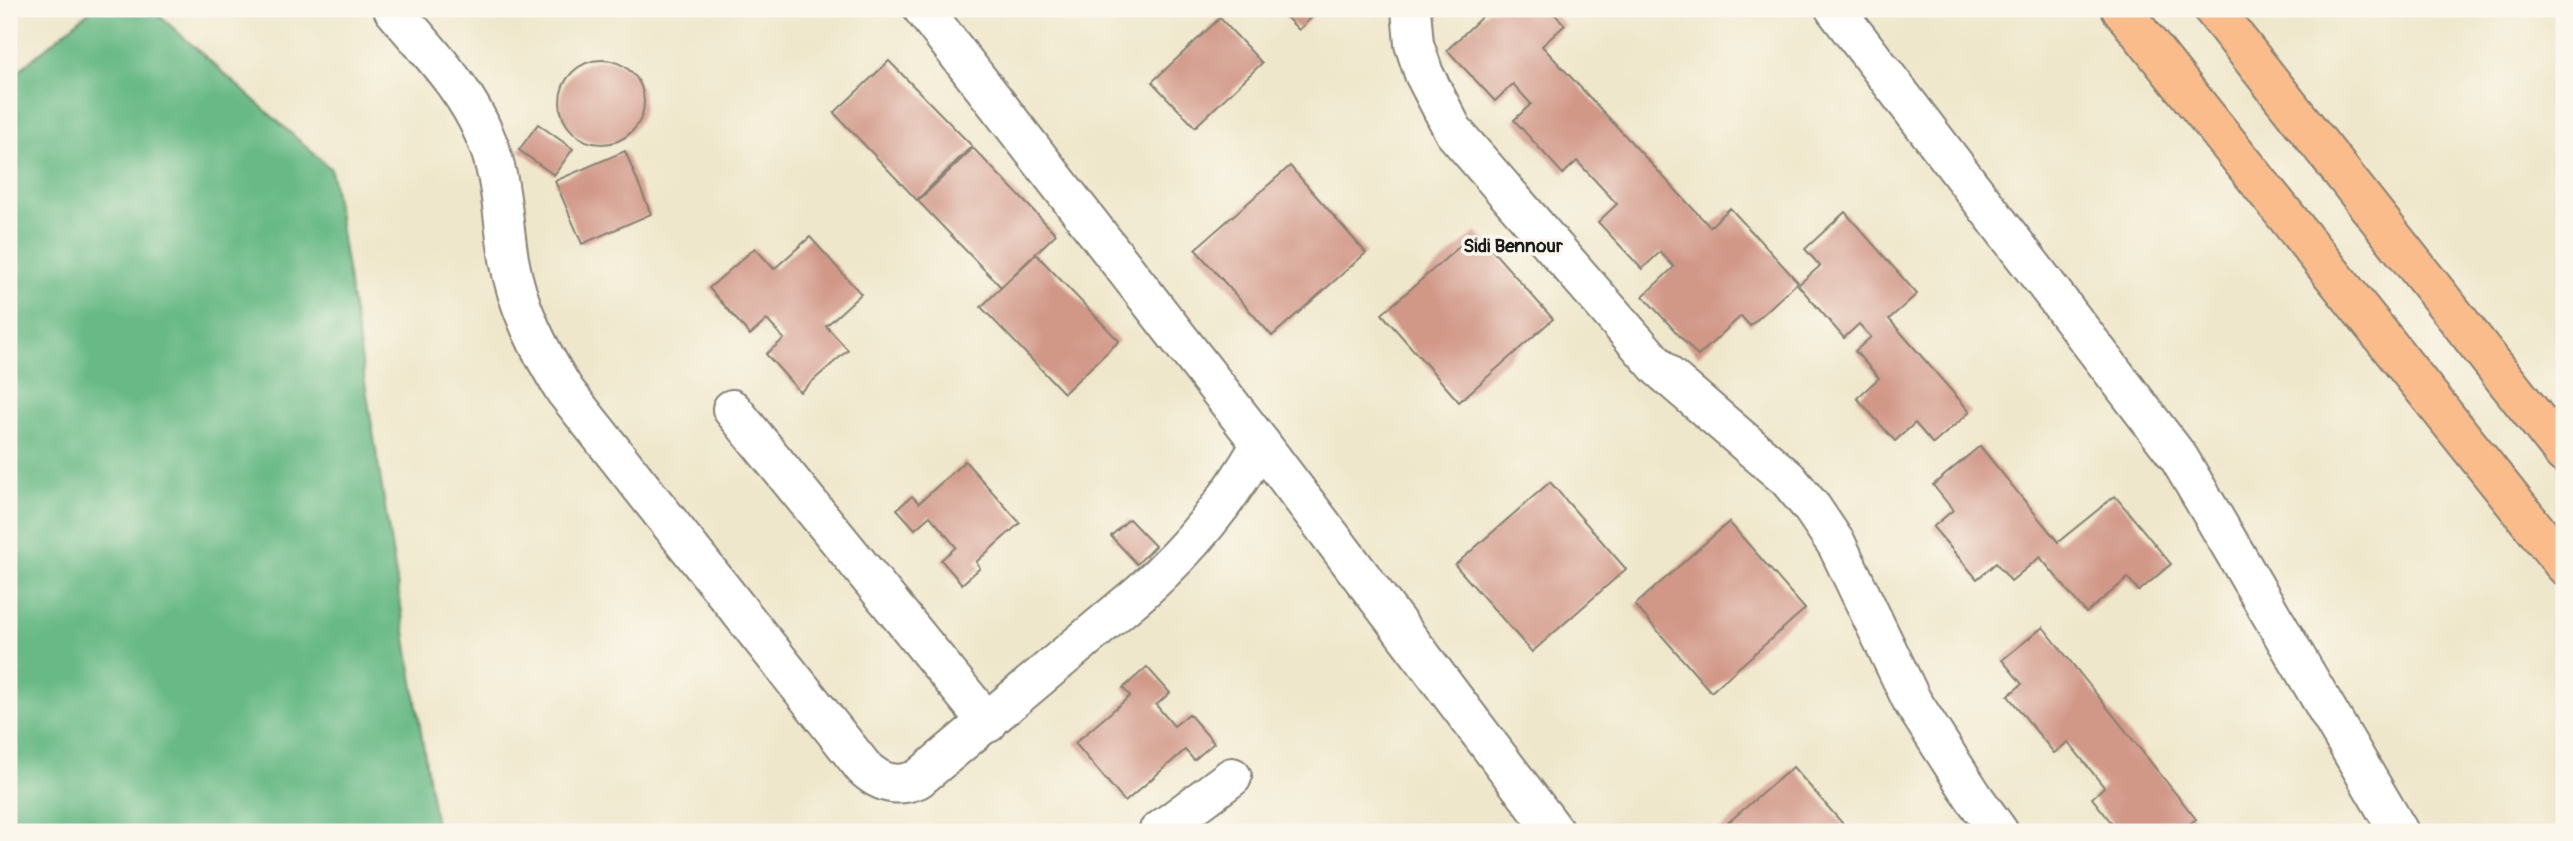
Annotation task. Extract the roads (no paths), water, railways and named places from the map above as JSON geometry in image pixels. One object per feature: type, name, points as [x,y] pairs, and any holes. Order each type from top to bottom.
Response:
[{"type":"main road","points":[[2121,9],[2564,565]]},
{"type":"main road","points":[[2213,9],[2564,454]]},
{"type":"street","points":[[393,9],[451,77],[470,104],[484,133],[502,194],[509,260],[517,295],[546,362],[565,391],[864,768],[884,783],[907,784],[918,779],[988,723],[1174,562],[1204,529],[1235,488],[1261,444]]},
{"type":"street","points":[[923,9],[1261,444],[1555,832]]},
{"type":"street","points":[[1410,9],[1415,44],[1424,74],[1454,132],[1659,368],[1788,479],[1812,508],[1837,545],[1912,701],[1972,796],[1999,832]]},
{"type":"street","points":[[1835,9],[2179,458],[2399,832]]},
{"type":"street","points":[[733,409],[988,723]]},
{"type":"street","points":[[1158,832],[1232,777]]},
{"type":"district","name":"Sidi Bennour","points":[[1513,245]]}]
